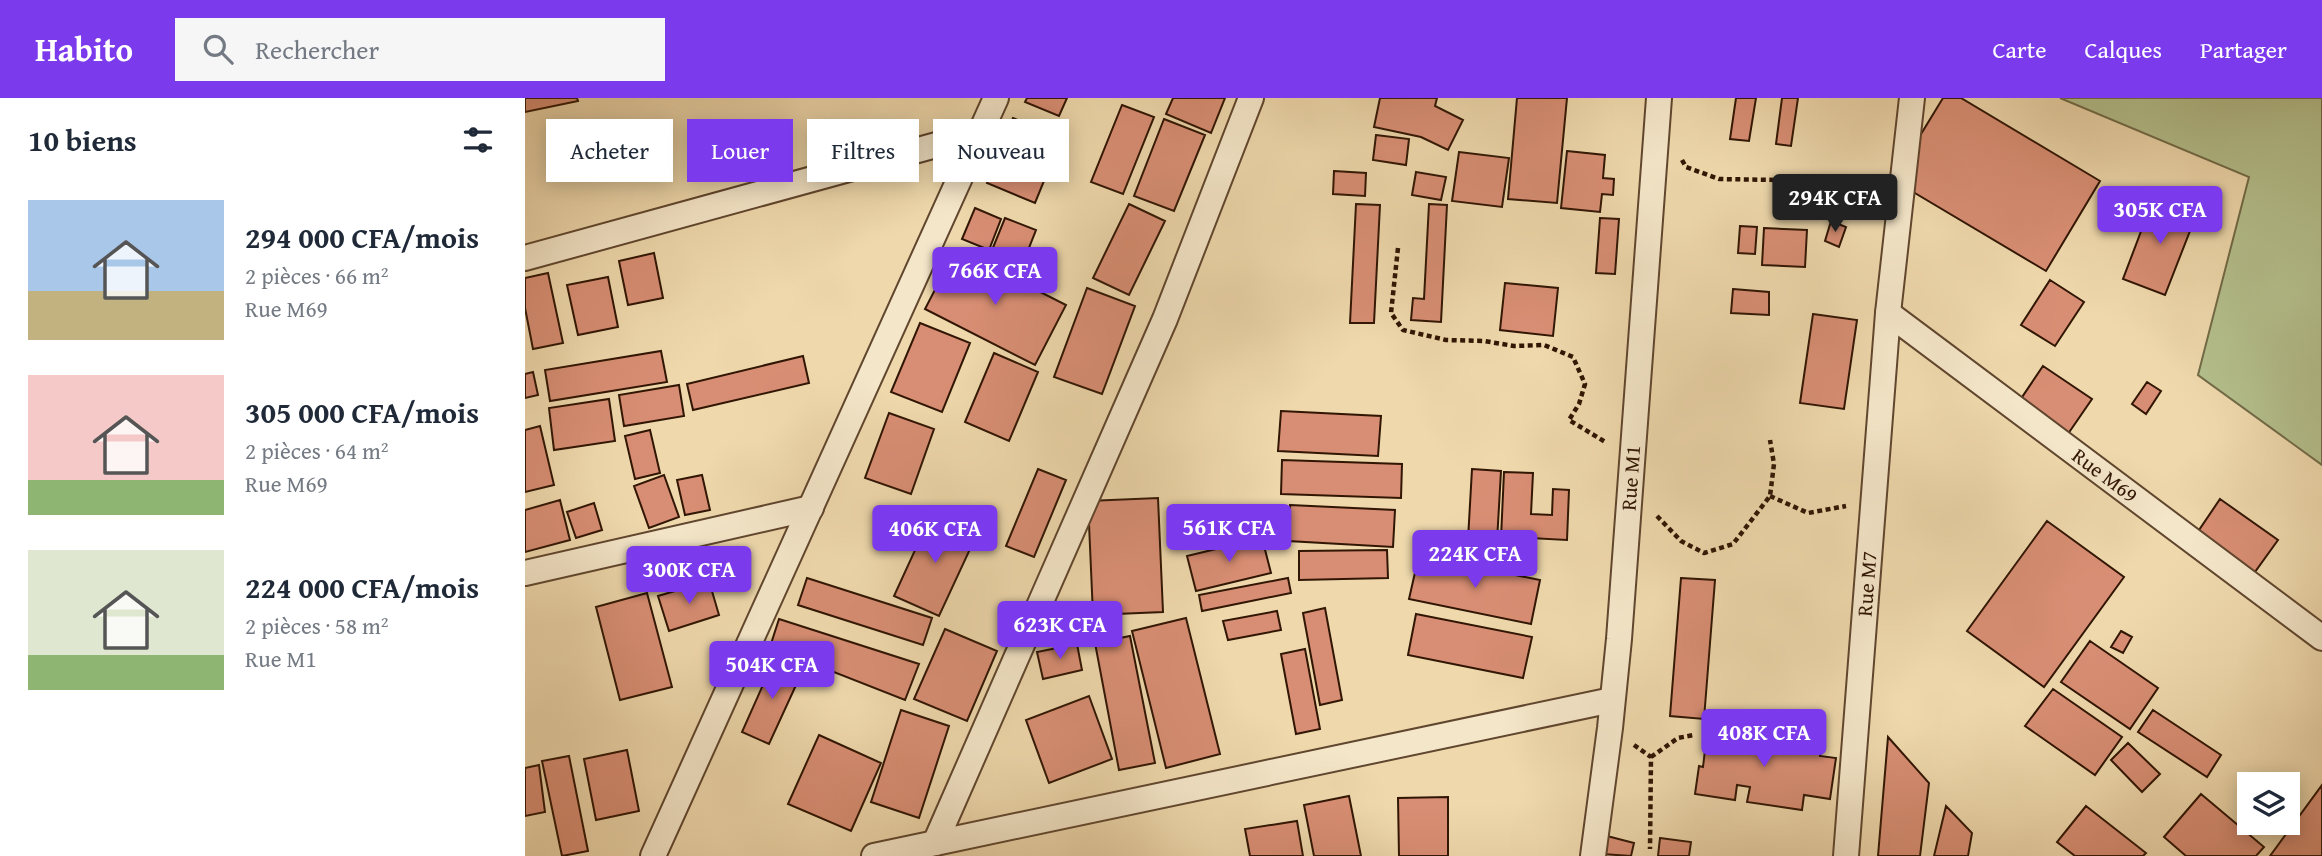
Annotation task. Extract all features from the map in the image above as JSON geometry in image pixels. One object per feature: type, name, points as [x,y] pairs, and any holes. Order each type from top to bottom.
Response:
[{"type":"street","points":[[986,119],[996,98]]},
{"type":"street","points":[[935,843],[1165,319],[1251,98]]},
{"type":"street","name":"Rue M1","points":[[1593,856],[1610,728],[1659,98]]},
{"type":"street","name":"Rue M7","points":[[1846,856],[1888,313],[1912,98]]},
{"type":"street","points":[[525,258],[933,146]]},
{"type":"street","points":[[653,856],[958,182]]},
{"type":"street","name":"Rue M69","points":[[1888,313],[2322,638]]},
{"type":"street","points":[[525,573],[811,508]]},
{"type":"street","points":[[874,856],[1612,700]]},
{"type":"path","points":[[1681,156],[1686,167],[1719,179],[1780,180]]},
{"type":"path","points":[[1398,248],[1391,313],[1403,330],[1446,340],[1484,341],[1514,346],[1543,345],[1573,357],[1585,384],[1579,404],[1569,420],[1608,443],[1631,469]]},
{"type":"path","points":[[1653,510],[1658,520],[1681,541],[1704,553],[1733,544],[1770,496],[1774,464],[1770,440]]},
{"type":"path","points":[[1770,496],[1808,513],[1850,505]]},
{"type":"path","points":[[1610,728],[1651,757]]},
{"type":"path","points":[[1651,757],[1678,738],[1694,735]]},
{"type":"path","points":[[1650,849],[1651,757]]},
{"type":"green space","points":[[2060,98],[2322,98],[2322,465],[2198,375],[2249,177]]},
{"type":"building","points":[[525,98],[577,98],[578,101],[525,112]]},
{"type":"building","points":[[1027,98],[1067,98],[1059,116],[1025,102]]},
{"type":"building","points":[[1173,98],[1225,98],[1211,133],[1166,114]]},
{"type":"building","points":[[1380,98],[1437,98],[1435,106],[1463,120],[1448,150],[1421,137],[1374,127]]},
{"type":"building","points":[[1517,98],[1567,98],[1557,203],[1508,199]]},
{"type":"building","points":[[1736,98],[1756,98],[1749,141],[1730,139]]},
{"type":"building","points":[[1782,98],[1798,98],[1791,146],[1776,144]]},
{"type":"building","points":[[1943,98],[1961,98],[2100,181],[2046,271],[1893,180]]},
{"type":"building","points":[[1122,105],[1154,117],[1123,194],[1091,182]]},
{"type":"building","points":[[1164,119],[1205,135],[1174,211],[1134,196]]},
{"type":"building","points":[[1376,135],[1409,139],[1406,165],[1373,160]]},
{"type":"building","points":[[1567,151],[1605,155],[1603,178],[1614,179],[1613,195],[1602,194],[1600,212],[1561,208]]},
{"type":"building","points":[[1459,152],[1509,158],[1502,207],[1452,201]]},
{"type":"building","points":[[1334,171],[1366,173],[1365,196],[1333,194]]},
{"type":"building","points":[[1416,172],[1446,177],[1441,200],[1412,195]]},
{"type":"building","points":[[987,182],[1044,182],[1035,203]]},
{"type":"building","points":[[2154,197],[2197,213],[2165,295],[2123,279]]},
{"type":"building","points":[[1129,204],[1165,221],[1129,295],[1093,278]]},
{"type":"building","points":[[1356,204],[1380,205],[1374,323],[1350,323]]},
{"type":"building","points":[[1429,204],[1447,205],[1441,322],[1411,320],[1413,298],[1424,299]]},
{"type":"building","points":[[975,208],[1001,219],[989,250],[962,239]]},
{"type":"building","points":[[1005,218],[1036,230],[1021,268],[990,255]]},
{"type":"building","points":[[1600,218],[1619,219],[1615,274],[1596,273]]},
{"type":"building","points":[[1831,221],[1846,227],[1839,247],[1825,241]]},
{"type":"building","points":[[1740,226],[1757,227],[1755,254],[1738,253]]},
{"type":"building","points":[[1764,228],[1807,230],[1805,267],[1762,265]]},
{"type":"building","points":[[956,249],[1066,305],[1035,365],[925,309]]},
{"type":"building","points":[[654,253],[663,298],[628,305],[619,261]]},
{"type":"building","points":[[548,273],[563,343],[533,349],[525,308],[525,278]]},
{"type":"building","points":[[608,277],[618,327],[578,335],[567,285]]},
{"type":"building","points":[[2050,280],[2084,302],[2055,346],[2021,325]]},
{"type":"building","points":[[1505,283],[1558,288],[1553,336],[1500,330]]},
{"type":"building","points":[[1087,288],[1135,306],[1102,394],[1054,377]]},
{"type":"building","points":[[1733,289],[1769,292],[1769,315],[1731,313]]},
{"type":"building","points":[[1813,314],[1857,320],[1844,409],[1800,403]]},
{"type":"building","points":[[920,323],[970,343],[942,412],[891,392]]},
{"type":"building","points":[[661,351],[667,382],[550,401],[545,370]]},
{"type":"building","points":[[994,353],[1038,372],[1009,441],[965,422]]},
{"type":"building","points":[[803,356],[809,383],[693,410],[687,384]]},
{"type":"building","points":[[2043,366],[2092,399],[2059,447],[2010,415]]},
{"type":"building","points":[[533,372],[538,395],[525,398],[525,374]]},
{"type":"building","points":[[2147,382],[2161,391],[2146,414],[2132,404]]},
{"type":"building","points":[[679,385],[684,416],[624,426],[619,395]]},
{"type":"building","points":[[609,399],[615,441],[554,450],[549,408]]},
{"type":"building","points":[[1281,411],[1381,416],[1378,456],[1278,451]]},
{"type":"building","points":[[889,413],[934,429],[911,494],[865,478]]},
{"type":"building","points":[[540,426],[554,485],[525,492],[525,430]]},
{"type":"building","points":[[650,430],[660,473],[635,479],[625,436]]},
{"type":"building","points":[[1282,460],[1402,464],[1401,498],[1281,494]]},
{"type":"building","points":[[1038,469],[1066,480],[1034,557],[1006,546]]},
{"type":"building","points":[[1472,469],[1501,471],[1496,559],[1467,557]]},
{"type":"building","points":[[1504,472],[1533,473],[1531,514],[1552,515],[1553,489],[1569,490],[1567,540],[1530,538],[1528,561],[1500,560]]},
{"type":"building","points":[[664,475],[679,517],[649,528],[634,486]]},
{"type":"building","points":[[702,475],[710,510],[685,515],[677,480]]},
{"type":"building","points":[[1158,498],[1163,612],[1093,615],[1088,501]]},
{"type":"building","points":[[2220,499],[2278,540],[2252,576],[2195,536]]},
{"type":"building","points":[[560,500],[570,540],[525,552],[525,510]]},
{"type":"building","points":[[594,503],[602,530],[576,538],[567,512]]},
{"type":"building","points":[[1290,505],[1395,510],[1393,547],[1288,541]]},
{"type":"building","points":[[932,513],[977,534],[939,616],[894,596]]},
{"type":"building","points":[[2047,521],[2124,577],[2044,687],[1967,631]]},
{"type":"building","points":[[1262,538],[1271,573],[1196,591],[1187,556]]},
{"type":"building","points":[[1387,550],[1388,578],[1299,580],[1299,551]]},
{"type":"building","points":[[1419,555],[1540,580],[1531,624],[1409,599]]},
{"type":"building","points":[[807,578],[932,618],[923,645],[798,605]]},
{"type":"building","points":[[1288,578],[1291,593],[1202,611],[1199,595]]},
{"type":"building","points":[[1681,578],[1715,580],[1704,719],[1670,716]]},
{"type":"building","points":[[709,581],[719,615],[669,631],[658,596]]},
{"type":"building","points":[[647,593],[672,687],[620,700],[596,607]]},
{"type":"building","points":[[1325,608],[1342,700],[1320,705],[1303,613]]},
{"type":"building","points":[[1277,611],[1281,630],[1228,640],[1223,621]]},
{"type":"building","points":[[1416,614],[1532,637],[1523,678],[1408,655]]},
{"type":"building","points":[[1186,618],[1220,754],[1166,768],[1132,631]]},
{"type":"building","points":[[779,619],[919,664],[905,700],[770,647]]},
{"type":"building","points":[[945,629],[997,651],[967,721],[914,699]]},
{"type":"building","points":[[2121,631],[2132,637],[2123,653],[2111,647]]},
{"type":"building","points":[[1130,636],[1155,763],[1119,770],[1095,643]]},
{"type":"building","points":[[2090,641],[2158,688],[2130,729],[2061,682]]},
{"type":"building","points":[[1077,644],[1082,670],[1043,679],[1037,652]]},
{"type":"building","points":[[1305,649],[1320,729],[1296,734],[1281,654]]},
{"type":"building","points":[[775,658],[803,670],[769,744],[742,732]]},
{"type":"building","points":[[2053,689],[2122,737],[2095,775],[2025,726]]},
{"type":"building","points":[[1089,696],[1112,759],[1049,783],[1026,720]]},
{"type":"building","points":[[901,710],[949,726],[919,818],[871,802]]},
{"type":"building","points":[[2153,710],[2221,755],[2207,777],[2138,732]]},
{"type":"building","points":[[1708,725],[1765,733],[1763,747],[1789,751],[1791,735],[1823,740],[1820,756],[1836,758],[1830,799],[1804,795],[1802,810],[1747,802],[1750,787],[1737,785],[1735,800],[1695,794],[1699,766],[1703,767]]},
{"type":"building","points":[[819,735],[881,763],[851,831],[788,804]]},
{"type":"building","points":[[1888,737],[1929,783],[1920,856],[1878,856]]},
{"type":"building","points":[[2128,743],[2160,774],[2142,792],[2111,760]]},
{"type":"building","points":[[627,750],[639,811],[596,820],[584,759]]},
{"type":"building","points":[[569,756],[588,851],[562,856],[542,761]]},
{"type":"building","points":[[539,765],[545,812],[525,816],[525,768]]},
{"type":"building","points":[[2322,785],[2322,856],[2270,856],[2285,835],[2300,835],[2300,815]]},
{"type":"building","points":[[2201,794],[2237,824],[2237,835],[2250,835],[2264,847],[2256,856],[2186,856],[2164,837]]},
{"type":"building","points":[[1349,796],[1361,856],[1314,856],[1304,805]]},
{"type":"building","points":[[1448,797],[1448,856],[1399,856],[1398,798]]},
{"type":"building","points":[[1946,806],[1972,833],[1968,856],[1934,856]]},
{"type":"building","points":[[2086,806],[2146,853],[2143,856],[2075,856],[2057,842]]},
{"type":"building","points":[[1297,821],[1303,856],[1250,856],[1245,829]]},
{"type":"building","points":[[1607,836],[1634,843],[1631,856],[1602,854]]},
{"type":"building","points":[[1660,838],[1691,842],[1689,856],[1658,856]]}]
